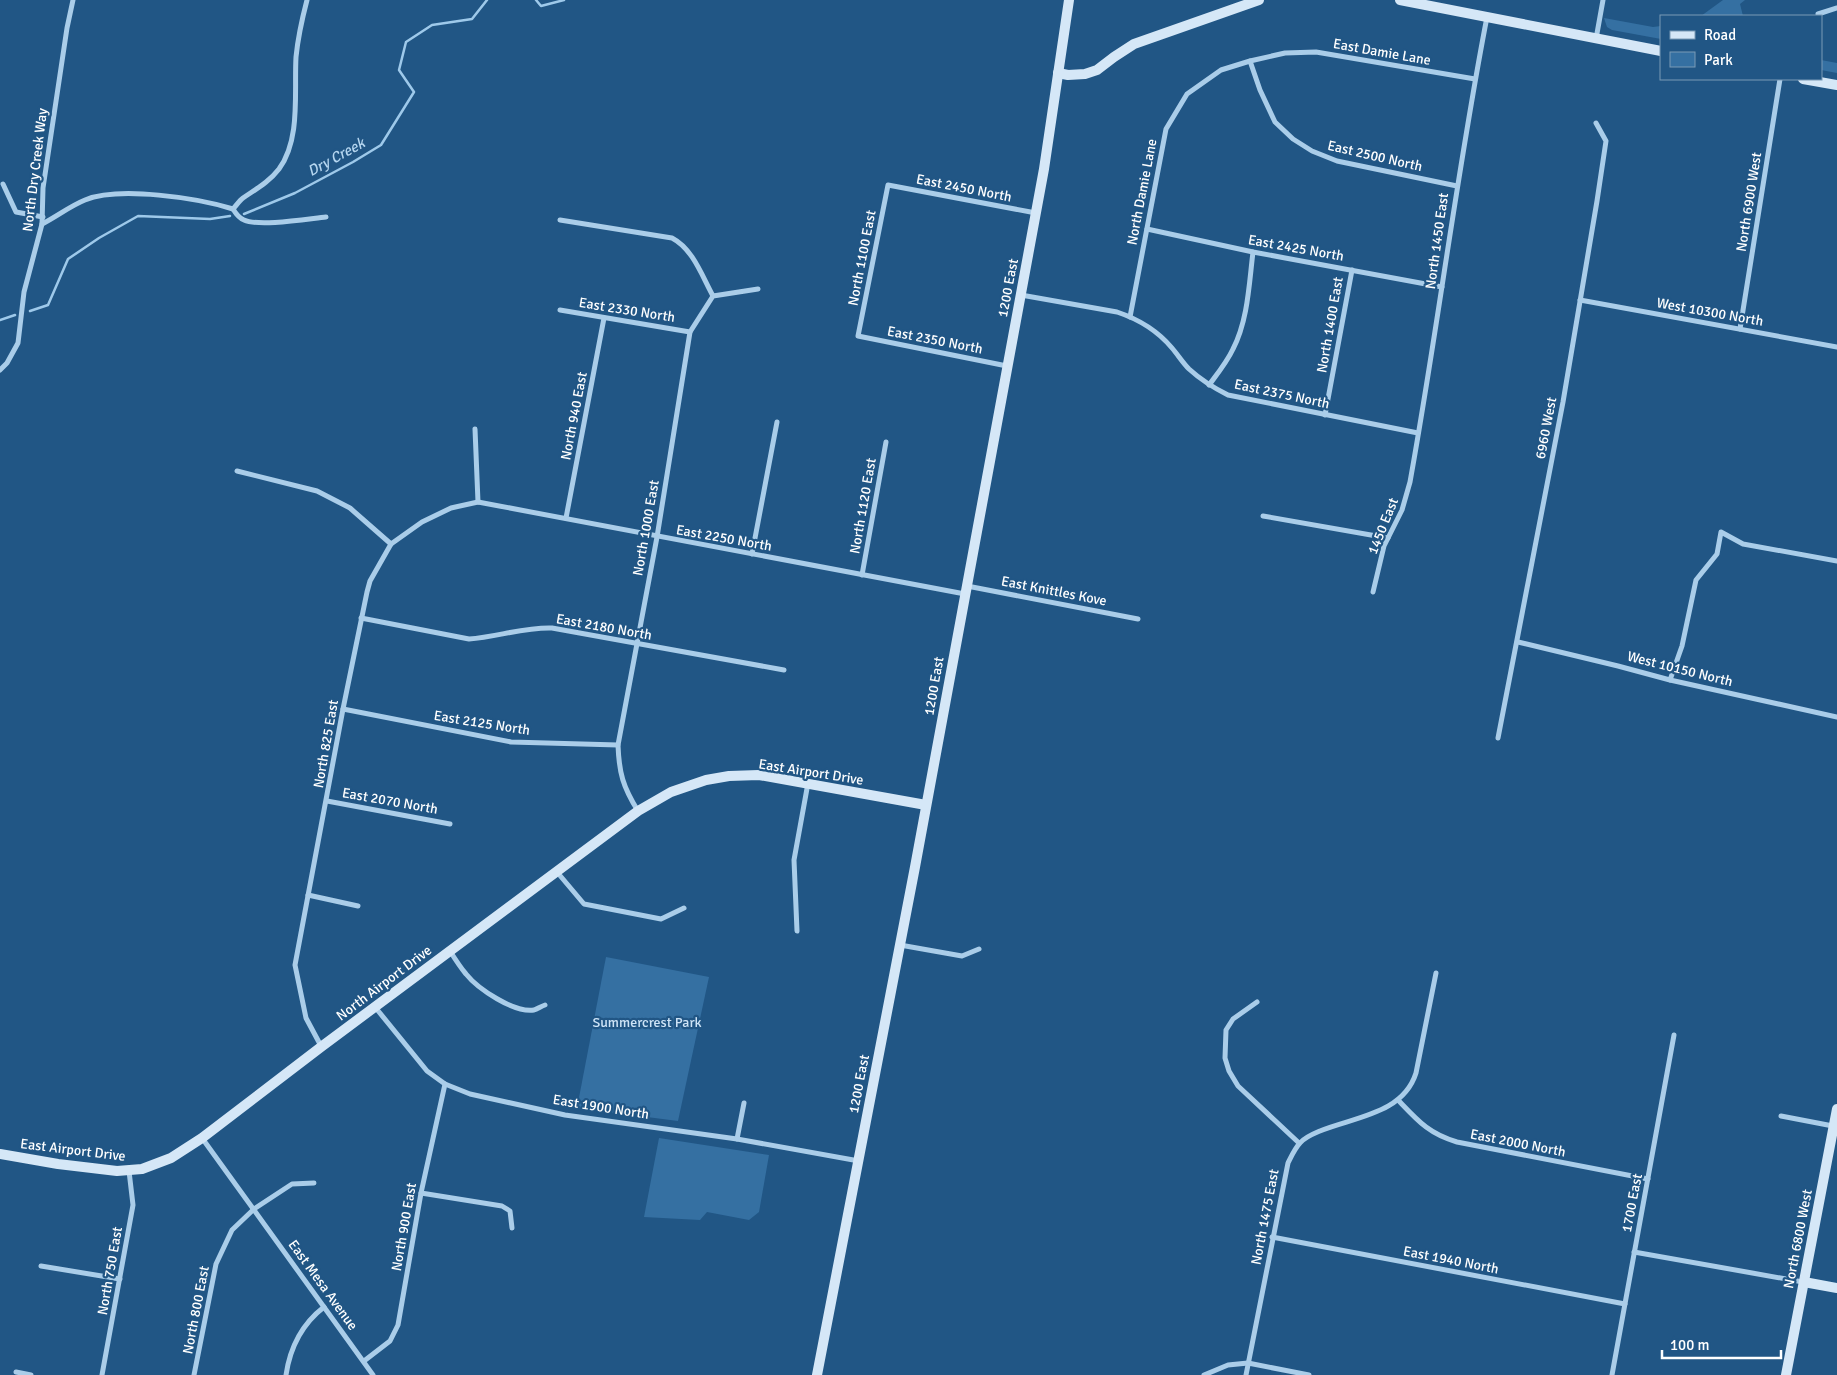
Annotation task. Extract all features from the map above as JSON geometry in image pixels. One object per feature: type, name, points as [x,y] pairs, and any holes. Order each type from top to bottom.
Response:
[{"type":"street","name":"North Dry Creek Way","points":[[0,370],[7,363],[18,343],[24,292],[42,224],[43,188],[67,28],[74,0]]},
{"type":"street","points":[[233,209],[242,199],[259,189],[279,169],[288,149],[297,106],[296,67],[300,26],[307,0]]},
{"type":"street","name":"1200 East","points":[[817,1375],[900,945],[1044,170],[1069,0]]},
{"type":"street","points":[[1058,73],[1068,75],[1085,74],[1098,70],[1114,56],[1134,44],[1259,0]]},
{"type":"street","points":[[1400,0],[1660,51]]},
{"type":"street","points":[[1596,39],[1603,0]]},
{"type":"street","points":[[1818,14],[1837,8]]},
{"type":"street","name":"North 1450 East","points":[[1412,469],[1457,186],[1487,17]]},
{"type":"street","name":"East Damie Lane","points":[[1286,53],[1316,52],[1475,79]]},
{"type":"street","name":"North Damie Lane","points":[[1130,317],[1166,128],[1187,94],[1221,70],[1286,53]]},
{"type":"street","name":"East 2500 North","points":[[1250,61],[1260,90],[1275,122],[1293,139],[1312,151],[1337,161],[1457,186]]},
{"type":"street","name":"North 6900 West","points":[[1740,329],[1780,80]]},
{"type":"street","points":[[1809,80],[1837,85]]},
{"type":"street","name":"6960 West","points":[[1498,738],[1563,402],[1606,141],[1596,124]]},
{"type":"street","points":[[3,184],[16,212],[43,217]]},
{"type":"street","name":"East 2450 North","points":[[888,185],[1036,213]]},
{"type":"street","name":"North 1100 East","points":[[858,336],[888,185]]},
{"type":"street","points":[[42,224],[86,200],[119,194],[156,195],[233,209],[238,216],[256,223],[326,217]]},
{"type":"street","points":[[560,220],[672,238],[680,242],[688,250],[713,296],[758,290]]},
{"type":"street","name":"East 2425 North","points":[[1147,229],[1253,252],[1442,287]]},
{"type":"street","points":[[1209,385],[1226,362],[1240,332],[1244,318],[1253,252]]},
{"type":"street","name":"North 1400 East","points":[[1325,415],[1352,270]]},
{"type":"street","name":"East 2375 North","points":[[1021,294],[1117,312],[1130,317],[1152,329],[1189,369],[1209,385],[1228,395],[1418,433]]},
{"type":"street","name":"North 1000 East","points":[[638,811],[623,783],[618,765],[618,745],[657,537],[690,332],[713,296]]},
{"type":"street","name":"West 10300 North","points":[[1580,300],[1837,347]]},
{"type":"street","name":"East 2330 North","points":[[560,310],[690,332]]},
{"type":"street","name":"North 940 East","points":[[566,518],[604,318]]},
{"type":"street","name":"East 2350 North","points":[[858,336],[1007,366]]},
{"type":"street","points":[[752,554],[777,422]]},
{"type":"street","points":[[475,429],[478,502]]},
{"type":"street","name":"North 1120 East","points":[[862,575],[886,442]]},
{"type":"street","name":"1450 East","points":[[1374,592],[1384,546],[1404,504],[1412,469]]},
{"type":"street","points":[[237,471],[317,491],[350,508],[391,544]]},
{"type":"street","name":"East 2250 North","points":[[478,502],[862,575],[966,590]]},
{"type":"street","name":"North 825 East","points":[[321,1047],[306,1018],[296,965],[343,709],[370,581],[391,544],[422,522],[436,515],[451,508],[478,502]]},
{"type":"street","points":[[1263,516],[1388,538]]},
{"type":"street","points":[[1670,680],[1682,646],[1696,580],[1717,554],[1721,532],[1743,544],[1837,561]]},
{"type":"street","name":"East Knittles Kove","points":[[966,590],[1138,619]]},
{"type":"street","name":"East 2180 North","points":[[361,618],[469,639],[486,638],[526,629],[545,628],[784,670]]},
{"type":"street","name":"West 10150 North","points":[[1518,642],[1670,680],[1837,716]]},
{"type":"street","name":"East 2125 North","points":[[343,709],[511,742],[618,745]]},
{"type":"street","name":"East Airport Drive","points":[[638,811],[672,792],[706,780],[729,776],[759,775],[926,805]]},
{"type":"street","points":[[798,931],[794,860],[808,783]]},
{"type":"street","name":"East 2070 North","points":[[327,801],[450,824]]},
{"type":"street","name":"North Airport Drive","points":[[142,1168],[171,1158],[202,1138],[450,950],[638,811]]},
{"type":"street","points":[[557,872],[584,904],[661,919],[684,908]]},
{"type":"street","points":[[308,895],[358,906]]},
{"type":"street","points":[[900,945],[962,956],[979,949]]},
{"type":"street","points":[[450,950],[466,975],[486,993],[517,1007],[533,1010],[545,1005]]},
{"type":"street","points":[[1257,1002],[1233,1019],[1226,1030],[1224,1046],[1227,1064],[1238,1086],[1299,1143],[1327,1128],[1386,1109],[1407,1092],[1414,1082],[1436,973]]},
{"type":"street","name":"East 1900 North","points":[[375,1007],[418,1062],[445,1084],[470,1094],[565,1115],[737,1139],[859,1161]]},
{"type":"street","name":"1700 East","points":[[1612,1375],[1674,1035]]},
{"type":"street","name":"North 900 East","points":[[364,1361],[390,1341],[398,1325],[421,1193],[445,1084]]},
{"type":"street","name":"East 2000 North","points":[[1398,1100],[1417,1120],[1440,1137],[1648,1180]]},
{"type":"street","points":[[737,1139],[744,1103]]},
{"type":"street","name":"North 6800 West","points":[[1786,1375],[1837,1109]]},
{"type":"street","points":[[1780,1116],[1833,1126]]},
{"type":"street","name":"East Mesa Avenue","points":[[202,1138],[373,1375]]},
{"type":"street","name":"North 1475 East","points":[[1246,1375],[1288,1163],[1299,1143]]},
{"type":"street","name":"East Airport Drive","points":[[0,1154],[58,1164],[117,1171],[142,1168]]},
{"type":"street","name":"North 750 East","points":[[102,1375],[133,1205],[129,1171]]},
{"type":"street","name":"North 800 East","points":[[194,1375],[216,1264],[232,1230],[254,1209],[292,1184],[314,1183]]},
{"type":"street","points":[[421,1193],[502,1206],[510,1211],[512,1228]]},
{"type":"street","name":"East 1940 North","points":[[1272,1237],[1625,1304]]},
{"type":"street","points":[[1634,1252],[1837,1288]]},
{"type":"street","points":[[40,1266],[120,1279]]},
{"type":"street","points":[[286,1375],[288,1362],[299,1335],[316,1313],[324,1307]]},
{"type":"street","points":[[1204,1375],[1228,1365],[1248,1363],[1309,1375]]},
{"type":"street","points":[[16,1372],[31,1375]]},
{"type":"green space","points":[[1723,0],[1745,0],[1740,4],[1743,15],[1702,15]]},
{"type":"green space","points":[[1604,18],[1653,27],[1660,26],[1660,39],[1612,30],[1607,27]]},
{"type":"green space","points":[[1822,60],[1837,63],[1837,73],[1822,70]]},
{"type":"green space","name":"Summercrest Park","points":[[606,957],[709,977],[678,1121],[577,1108]]},
{"type":"green space","points":[[659,1138],[769,1155],[759,1212],[749,1220],[707,1212],[700,1220],[644,1217]]},
{"type":"waterway","name":"Dry Creek","points":[[244,214],[295,193],[381,145],[414,92],[399,70],[406,42],[432,25],[472,19],[487,0]]},
{"type":"waterway","name":"Dry Creek","points":[[536,0],[541,6],[564,0]]},
{"type":"waterway","name":"Dry Creek","points":[[30,311],[48,305],[68,259],[99,238],[138,216],[210,219],[230,216]]},
{"type":"waterway","name":"Dry Creek","points":[[0,320],[15,315]]}]
